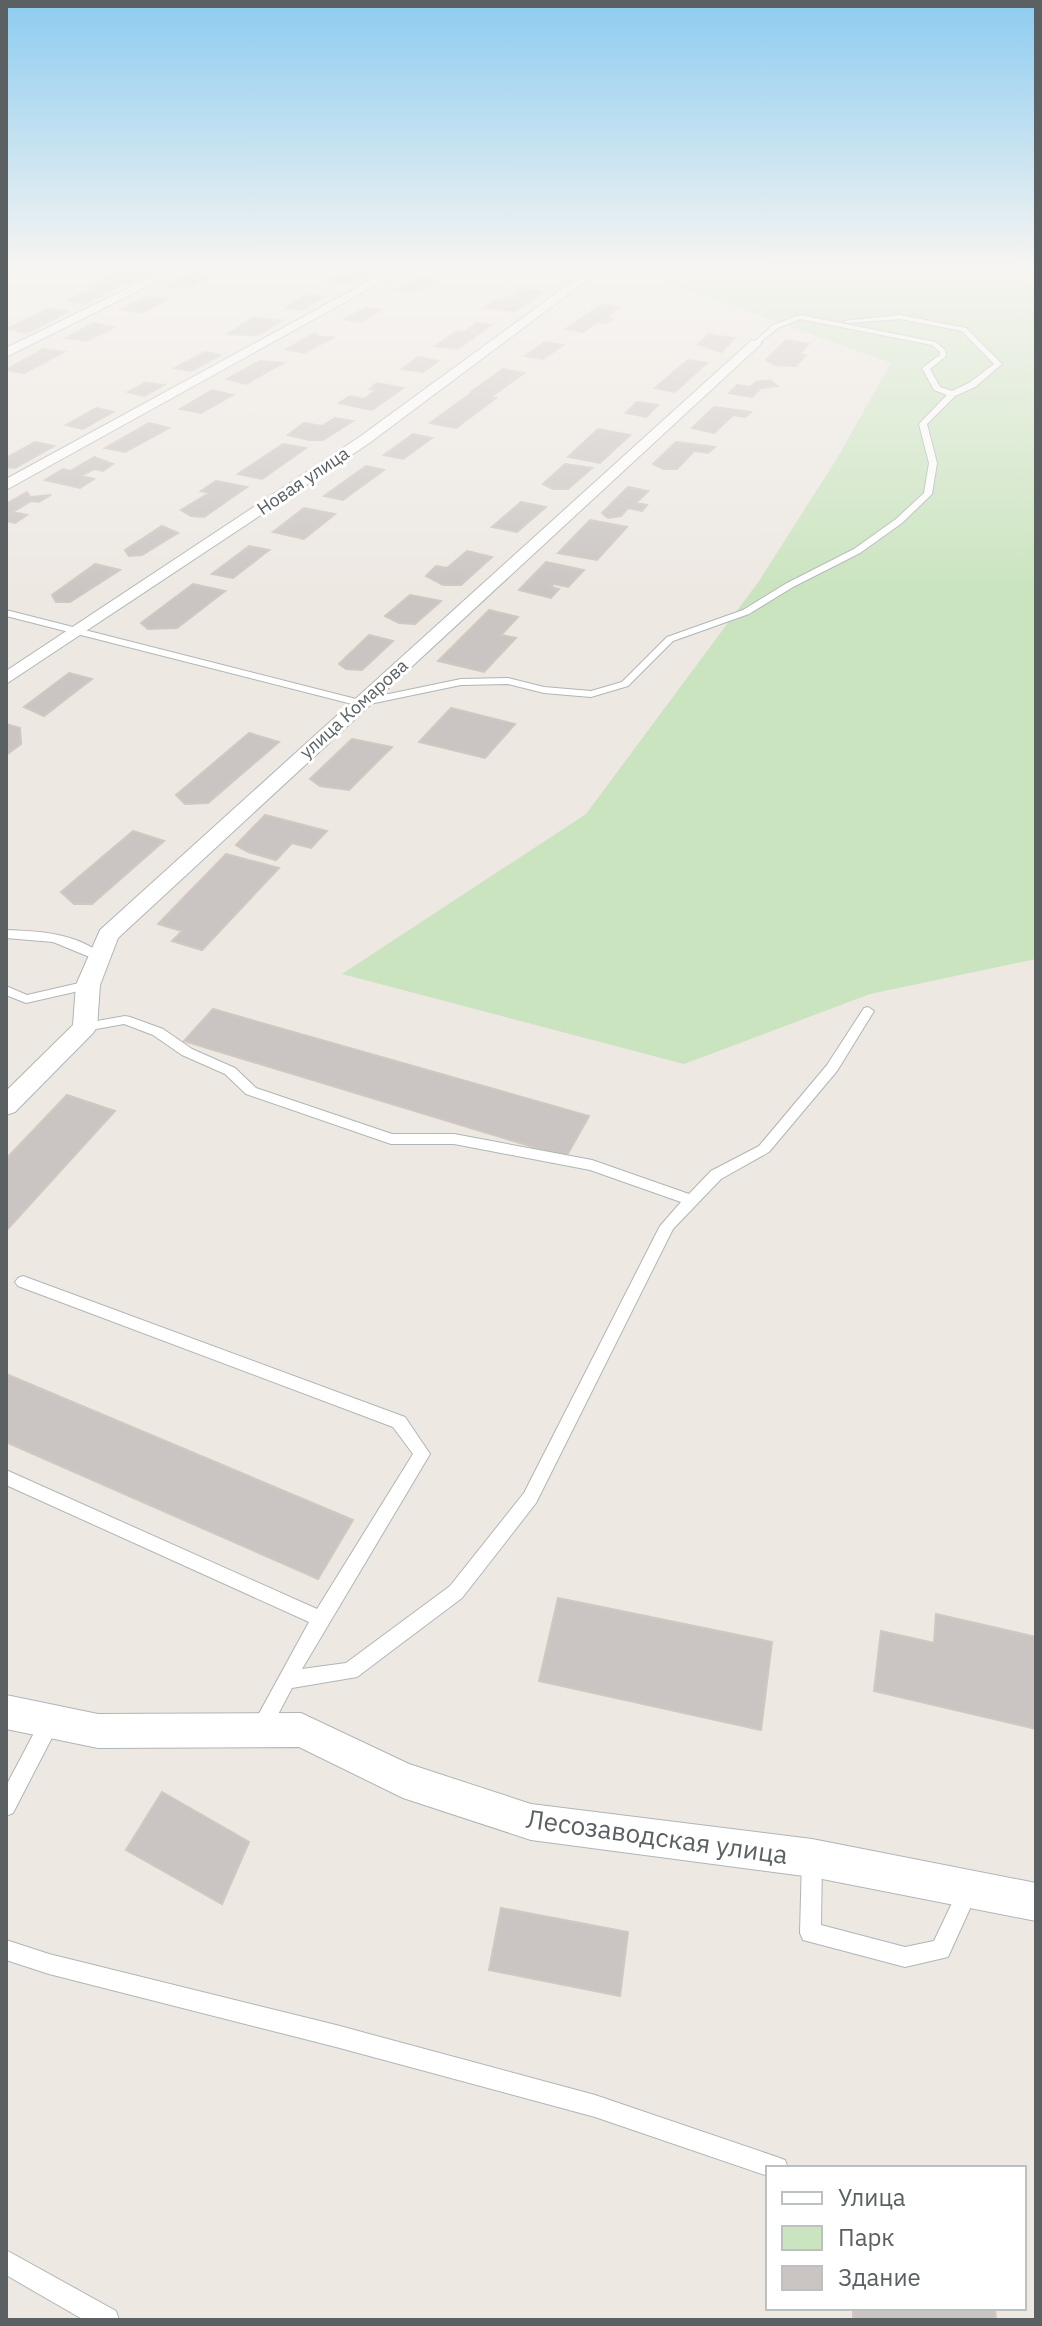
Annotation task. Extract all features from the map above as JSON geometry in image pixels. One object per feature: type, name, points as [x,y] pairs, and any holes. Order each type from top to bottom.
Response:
[{"type":"street","points":[[6,485],[200,379]]},
{"type":"street","name":"Новая улица","points":[[6,679],[363,441],[448,379]]},
{"type":"street","name":"улица Комарова","points":[[85,1027],[88,985],[97,956],[108,935],[717,379]]},
{"type":"street","points":[[6,1106],[85,1027]]},
{"type":"street","name":"Лесозаводская улица","points":[[6,1712],[98,1731],[301,1730],[403,1780],[531,1822],[812,1858],[1036,1902]]},
{"type":"lane","points":[[930,379],[937,388],[952,394]]},
{"type":"lane","points":[[6,613],[360,703],[461,682],[508,681],[544,690],[591,694],[625,684],[670,639],[746,612],[790,585],[857,551],[899,521],[928,494],[933,463],[923,424],[952,394],[980,379]]},
{"type":"lane","points":[[6,934],[28,934],[78,944],[97,956]]},
{"type":"lane","points":[[6,990],[26,999],[88,985]]},
{"type":"lane","points":[[286,1680],[350,1671],[456,1592],[530,1498],[667,1226],[716,1175],[764,1149],[832,1068],[868,1011]]},
{"type":"lane","points":[[85,1027],[125,1020],[158,1032],[187,1052],[230,1071],[251,1091],[391,1139],[454,1139],[592,1165],[691,1200]]},
{"type":"lane","points":[[23,1282],[399,1422],[422,1454],[321,1619],[259,1730]]},
{"type":"lane","points":[[6,1477],[321,1619]]},
{"type":"lane","points":[[6,1806],[50,1722]]},
{"type":"lane","points":[[812,1858],[810,1933],[905,1957],[941,1950],[968,1891]]},
{"type":"lane","points":[[6,1950],[49,1964],[595,2106],[771,2166]]},
{"type":"lane","points":[[6,2262],[107,2320]]},
{"type":"green space","points":[[882,379],[1036,379],[1036,959],[870,994],[684,1064],[342,974],[586,814],[759,581],[836,460]]},
{"type":"building","points":[[228,379],[256,379],[246,384]]},
{"type":"building","points":[[490,379],[516,379],[492,396],[471,392]]},
{"type":"building","points":[[666,379],[690,379],[675,392],[655,388]]},
{"type":"building","points":[[770,380],[777,386],[761,388],[752,397],[729,393],[737,385],[750,387],[756,382]]},
{"type":"building","points":[[145,383],[164,385],[144,396],[128,392]]},
{"type":"building","points":[[377,383],[403,388],[372,410],[339,403],[350,396],[364,399],[376,390],[370,389]]},
{"type":"building","points":[[212,390],[233,395],[201,413],[180,409]]},
{"type":"building","points":[[470,394],[496,398],[456,428],[430,423]]},
{"type":"building","points":[[637,402],[658,405],[646,417],[626,413]]},
{"type":"building","points":[[714,407],[751,412],[745,417],[733,415],[714,433],[692,428]]},
{"type":"building","points":[[96,408],[113,412],[83,429],[66,425]]},
{"type":"building","points":[[335,418],[353,421],[323,440],[288,435],[304,423],[322,426]]},
{"type":"building","points":[[149,423],[169,428],[125,452],[105,448]]},
{"type":"building","points":[[598,429],[630,435],[600,463],[568,457]]},
{"type":"building","points":[[413,434],[432,438],[403,459],[384,455]]},
{"type":"building","points":[[35,442],[54,446],[15,468],[6,467],[6,458]]},
{"type":"building","points":[[676,442],[715,447],[708,453],[694,451],[677,469],[663,469],[653,464]]},
{"type":"building","points":[[283,444],[306,448],[262,479],[238,474]]},
{"type":"building","points":[[94,457],[113,464],[103,471],[94,469],[81,476],[94,479],[80,488],[45,480],[63,469],[70,471]]},
{"type":"building","points":[[565,464],[592,468],[568,489],[553,489],[543,484]]},
{"type":"building","points":[[366,466],[384,470],[343,500],[324,496]]},
{"type":"building","points":[[216,481],[247,487],[204,517],[191,516],[181,510],[209,493],[201,491]]},
{"type":"building","points":[[628,487],[648,491],[636,503],[647,505],[642,511],[628,508],[621,516],[608,518],[602,513]]},
{"type":"building","points":[[27,492],[30,497],[51,495],[39,502],[31,501],[13,512],[27,515],[15,523],[6,521],[6,504]]},
{"type":"building","points":[[521,502],[546,507],[517,532],[492,527]]},
{"type":"building","points":[[304,508],[335,514],[304,539],[273,532]]},
{"type":"building","points":[[590,520],[627,527],[597,560],[558,553]]},
{"type":"building","points":[[162,526],[178,533],[142,555],[129,556],[125,550]]},
{"type":"building","points":[[249,546],[269,550],[233,578],[212,574]]},
{"type":"building","points":[[467,551],[492,557],[461,585],[443,585],[426,576],[436,566],[447,568]]},
{"type":"building","points":[[546,562],[584,570],[568,587],[554,584],[551,587],[559,589],[551,598],[519,590]]},
{"type":"building","points":[[95,564],[120,570],[70,602],[56,602],[52,595]]},
{"type":"building","points":[[193,584],[225,591],[177,628],[148,629],[141,623]]},
{"type":"building","points":[[410,595],[441,601],[415,624],[399,623],[385,616]]},
{"type":"building","points":[[489,610],[518,617],[501,635],[516,638],[484,672],[438,661]]},
{"type":"building","points":[[369,635],[393,641],[362,670],[346,669],[339,664]]},
{"type":"building","points":[[69,673],[92,679],[44,716],[24,707]]},
{"type":"building","points":[[451,708],[515,724],[485,758],[419,742]]},
{"type":"building","points":[[6,724],[20,728],[21,744],[6,755]]},
{"type":"building","points":[[249,733],[279,742],[208,803],[185,804],[176,795]]},
{"type":"building","points":[[352,739],[392,747],[349,790],[320,786],[310,779]]},
{"type":"building","points":[[265,815],[327,831],[311,848],[292,843],[276,860],[236,845]]},
{"type":"building","points":[[133,831],[164,841],[92,904],[74,904],[61,892]]},
{"type":"building","points":[[226,854],[279,868],[202,950],[172,941],[182,931],[158,924]]},
{"type":"building","points":[[213,1009],[589,1116],[566,1157],[184,1041]]},
{"type":"building","points":[[67,1095],[115,1111],[6,1231],[6,1159]]},
{"type":"building","points":[[6,1374],[353,1520],[318,1579],[6,1442]]},
{"type":"building","points":[[558,1598],[772,1642],[761,1730],[539,1681]]},
{"type":"building","points":[[936,1614],[1036,1637],[1036,1729],[874,1691],[881,1631],[934,1643]]},
{"type":"building","points":[[162,1792],[249,1842],[222,1904],[126,1850]]},
{"type":"building","points":[[501,1908],[628,1932],[620,1996],[489,1970]]},
{"type":"building","points":[[853,2310],[995,2310],[996,2320],[853,2320]]}]
